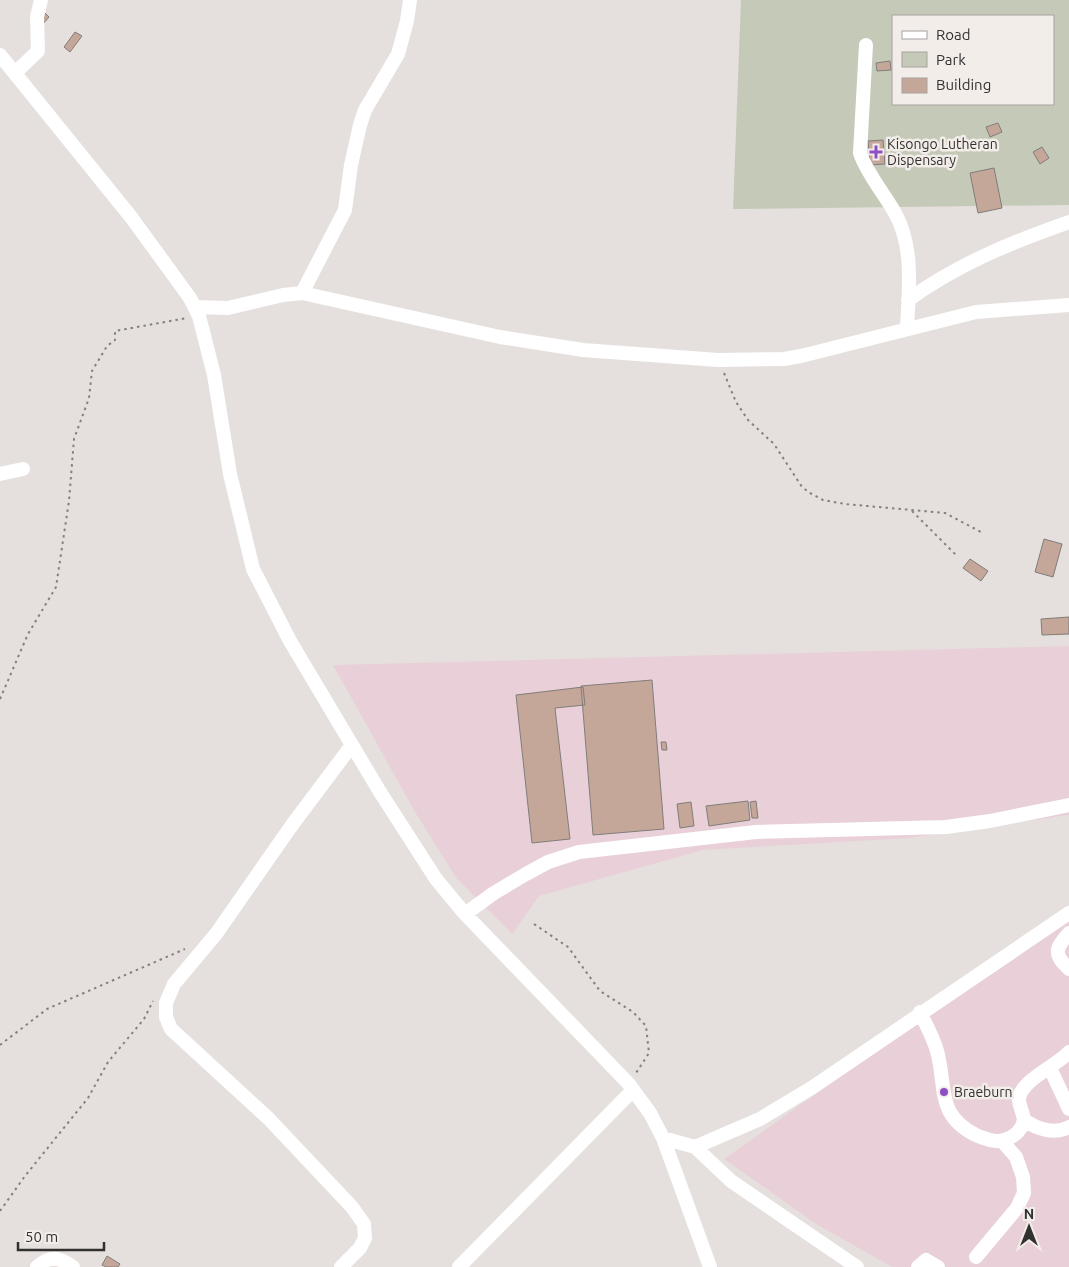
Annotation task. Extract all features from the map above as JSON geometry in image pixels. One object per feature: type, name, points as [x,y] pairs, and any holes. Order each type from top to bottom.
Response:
[{"type":"street","points":[[15,72],[38,50],[37,16],[41,0]]},
{"type":"street","points":[[302,292],[345,210],[351,165],[360,125],[365,110],[398,54],[407,21],[410,0]]},
{"type":"street","points":[[866,45],[860,153],[864,164],[901,225],[908,254],[907,327]]},
{"type":"street","points":[[0,55],[131,217],[197,311],[214,374],[230,474],[253,569],[290,641],[410,841],[436,879],[465,914],[630,1087],[650,1113],[663,1138],[710,1267]]},
{"type":"street","points":[[908,300],[951,272],[1001,246],[1069,222]]},
{"type":"street","points":[[197,311],[228,308],[302,292],[500,337],[583,350],[718,360],[776,359],[801,356],[907,327],[976,312],[1069,305]]},
{"type":"street","points":[[0,474],[23,469]]},
{"type":"street","points":[[341,1267],[364,1243],[366,1233],[364,1224],[352,1207],[268,1118],[171,1029],[166,1017],[166,1003],[174,984],[216,934],[292,825],[352,746]]},
{"type":"street","points":[[465,914],[526,874],[548,862],[579,852],[756,832],[946,827],[990,821],[1069,805]]},
{"type":"street","points":[[695,1148],[760,1119],[813,1087],[920,1012],[1068,916]]},
{"type":"street","points":[[1069,933],[1059,946],[1057,953],[1058,959],[1069,968]]},
{"type":"street","points":[[920,1012],[937,1049],[946,1105],[957,1122],[970,1132],[986,1139],[1002,1141],[1017,1133]]},
{"type":"street","points":[[976,1257],[1022,1200],[1024,1187],[1016,1157],[1017,1133],[1024,1120],[1019,1099],[1021,1092],[1028,1083],[1069,1052]]},
{"type":"street","points":[[1050,1068],[1069,1109]]},
{"type":"street","points":[[459,1267],[630,1087]]},
{"type":"street","points":[[1024,1120],[1043,1130],[1060,1131],[1069,1127]]},
{"type":"street","points":[[663,1138],[695,1148],[731,1181],[857,1267]]},
{"type":"street","points":[[1002,1141],[1016,1157]]},
{"type":"street","points":[[37,1267],[48,1259],[56,1258],[73,1267]]},
{"type":"street","points":[[918,1267],[926,1260],[938,1267]]},
{"type":"path","points":[[0,699],[28,634],[56,587],[69,501],[74,440],[89,398],[92,372],[107,346],[115,340],[115,330],[197,311]]},
{"type":"path","points":[[718,360],[736,402],[748,420],[774,444],[802,487],[810,493],[823,500],[845,504],[945,513],[982,532]]},
{"type":"path","points":[[912,511],[957,556]]},
{"type":"path","points":[[534,924],[568,946],[600,991],[633,1012],[646,1026],[649,1053],[630,1087]]},
{"type":"path","points":[[0,1045],[47,1009],[191,946]]},
{"type":"path","points":[[0,1211],[24,1176],[88,1098],[108,1062],[141,1022],[151,1002],[156,998]]},
{"type":"shaded area","points":[[1069,646],[1069,815],[909,838],[703,850],[539,896],[512,934],[457,879],[415,812],[333,665]]},
{"type":"shaded area","name":"Braeburn","points":[[1069,920],[1069,1267],[892,1267],[816,1224],[724,1159],[913,1025]]},
{"type":"green space","points":[[741,0],[1069,0],[1069,205],[733,209]]},
{"type":"building","points":[[45,13],[49,17],[43,24],[39,20]]},
{"type":"building","points":[[75,32],[82,36],[70,52],[64,47]]},
{"type":"building","points":[[890,61],[891,70],[877,71],[876,63]]},
{"type":"building","points":[[998,123],[1002,132],[990,137],[986,127]]},
{"type":"building","name":"Kisongo Lutheran Dispensary","points":[[883,140],[885,164],[870,165],[868,141]]},
{"type":"building","points":[[1042,147],[1049,158],[1040,164],[1033,152]]},
{"type":"building","points":[[994,168],[1002,208],[978,213],[970,173]]},
{"type":"building","points":[[1044,539],[1062,544],[1053,577],[1035,572]]},
{"type":"building","points":[[970,559],[988,571],[981,581],[963,568]]},
{"type":"building","points":[[1069,617],[1069,634],[1042,635],[1041,619]]},
{"type":"building","points":[[652,680],[664,829],[593,835],[581,686]]},
{"type":"building","points":[[583,687],[585,705],[555,708],[570,839],[532,843],[516,695]]},
{"type":"building","points":[[661,742],[666,742],[667,750],[662,750]]},
{"type":"building","points":[[748,801],[750,820],[709,826],[706,806]]},
{"type":"building","points":[[756,801],[758,818],[752,818],[750,802]]},
{"type":"building","points":[[691,802],[694,826],[680,828],[677,804]]},
{"type":"building","points":[[107,1256],[120,1264],[118,1267],[102,1265]]},
{"type":"place","name":"Kisongo Lutheran Dispensary","points":[[876,152]]},
{"type":"place","name":"Braeburn","points":[[944,1092]]}]
